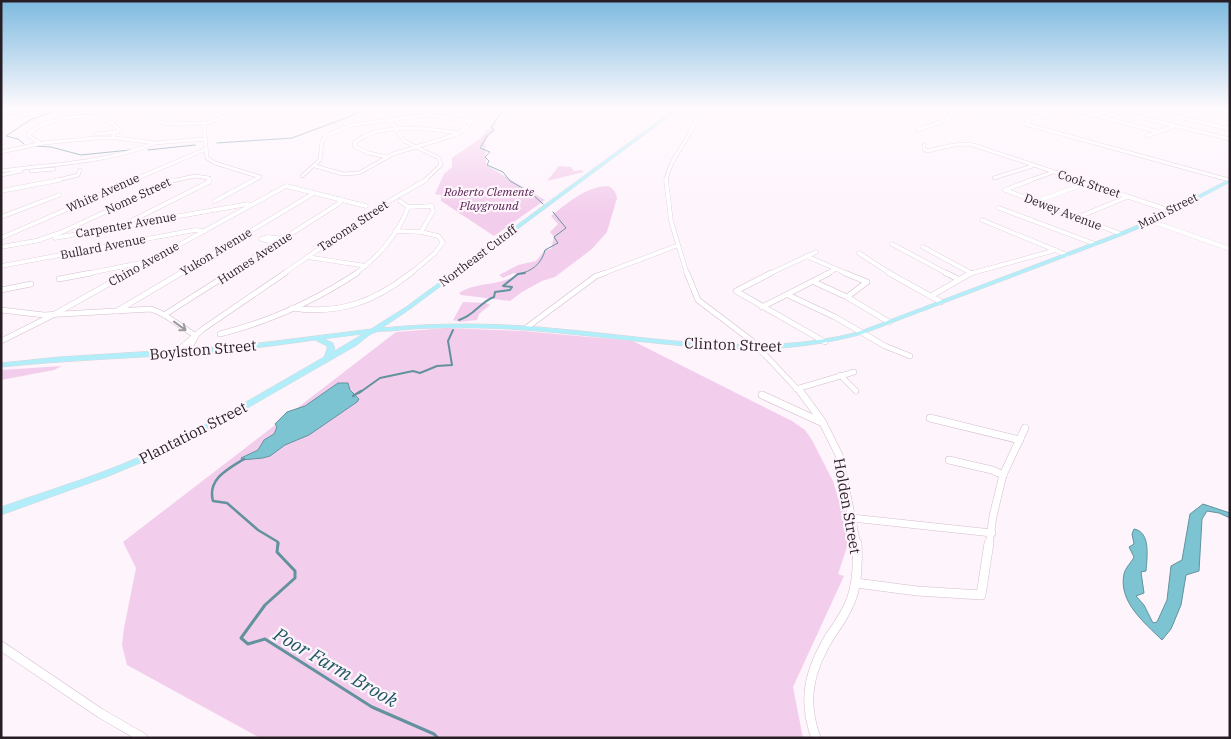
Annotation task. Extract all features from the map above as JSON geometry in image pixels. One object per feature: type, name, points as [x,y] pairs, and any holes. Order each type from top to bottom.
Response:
[{"type":"main road","name":"Northeast Cutoff","points":[[374,331],[630,143]]},
{"type":"main road","name":"Main Street","points":[[1106,240],[1150,222],[1229,180]]},
{"type":"main road","name":"Clinton Street","points":[[403,328],[457,325],[526,328],[695,345],[784,348],[825,342],[862,332],[1106,240]]},
{"type":"main road","points":[[394,318],[396,324],[403,328]]},
{"type":"main road","name":"Boylston Street","points":[[1,365],[187,352],[403,328]]},
{"type":"main road","name":"Plantation Street","points":[[1,511],[106,474],[163,450],[220,420],[374,331]]},
{"type":"main road","points":[[316,338],[330,345],[331,349],[327,358]]},
{"type":"street","points":[[1,152],[46,143]]},
{"type":"street","points":[[1,172],[93,160],[136,151],[154,143]]},
{"type":"street","points":[[205,143],[209,161],[260,177],[214,200]]},
{"type":"street","points":[[302,176],[320,160],[322,143]]},
{"type":"street","points":[[354,143],[355,147],[363,151],[387,157]]},
{"type":"street","name":"Tacoma Street","points":[[175,353],[186,342],[307,257],[392,199],[421,183],[436,172],[441,165],[439,158],[409,143]]},
{"type":"street","points":[[315,166],[353,175],[363,172],[387,157],[427,143]]},
{"type":"street","name":"Holden Street","points":[[684,143],[667,171],[666,193],[676,246],[690,282],[700,302],[735,327],[759,348],[796,389],[822,423],[836,445],[839,455],[852,518],[857,558],[856,583],[842,620],[819,657],[808,690],[809,714],[816,738]]},
{"type":"street","points":[[1096,143],[1229,180]]},
{"type":"street","name":"Cook Street","points":[[924,145],[924,149],[927,151],[954,145],[970,144],[1171,211]]},
{"type":"street","name":"White Avenue","points":[[1,238],[206,150]]},
{"type":"street","points":[[994,178],[1032,166]]},
{"type":"street","points":[[1,172],[54,169]]},
{"type":"street","points":[[1,191],[66,179],[78,175],[80,170]]},
{"type":"street","name":"Dewey Avenue","points":[[1053,172],[1005,190],[1121,234]]},
{"type":"street","name":"Nome Street","points":[[39,240],[62,232],[177,179],[201,176],[209,178],[209,181],[182,197],[121,226]]},
{"type":"street","points":[[1035,202],[1087,183]]},
{"type":"street","name":"Chino Avenue","points":[[1,341],[53,315],[252,203],[286,186],[314,193]]},
{"type":"street","points":[[314,193],[366,206]]},
{"type":"street","name":"Yukon Avenue","points":[[117,311],[314,193]]},
{"type":"street","points":[[1,217],[59,195]]},
{"type":"street","points":[[1076,218],[1127,196]]},
{"type":"street","name":"Humes Avenue","points":[[164,315],[342,202],[339,199]]},
{"type":"street","points":[[400,201],[408,207],[432,206],[432,211],[421,232]]},
{"type":"street","name":"Carpenter Avenue","points":[[1,247],[252,203]]},
{"type":"street","points":[[220,334],[292,308],[325,292],[366,266],[386,246],[408,207]]},
{"type":"street","points":[[999,208],[1094,244]]},
{"type":"street","points":[[982,220],[1067,255]]},
{"type":"street","points":[[1150,222],[1230,248]]},
{"type":"street","name":"Bullard Avenue","points":[[1,266],[195,230],[204,230]]},
{"type":"street","points":[[292,308],[322,311],[346,308],[369,299],[411,273],[442,246],[443,240],[438,236],[421,232],[395,231]]},
{"type":"street","points":[[278,243],[261,239],[270,237],[285,239]]},
{"type":"street","points":[[892,244],[958,279]]},
{"type":"street","points":[[526,328],[596,276],[676,246]]},
{"type":"street","points":[[923,247],[971,272]]},
{"type":"street","points":[[930,296],[971,272],[1056,250]]},
{"type":"street","points":[[816,252],[738,288],[736,291],[825,342]]},
{"type":"street","points":[[859,253],[873,264],[941,302]]},
{"type":"street","points":[[806,256],[866,282],[864,286],[847,297]]},
{"type":"street","points":[[307,257],[366,266]]},
{"type":"street","points":[[59,279],[148,262]]},
{"type":"street","points":[[762,307],[814,282],[836,269]]},
{"type":"street","points":[[814,282],[847,297],[889,322]]},
{"type":"street","points":[[1,290],[31,284]]},
{"type":"street","points":[[788,294],[885,346],[910,356]]},
{"type":"street","points":[[1,310],[53,315],[151,309],[164,315],[196,336]]},
{"type":"street","points":[[535,329],[547,311]]},
{"type":"street","name":"Tacoma Street","points":[[187,352],[196,336]]},
{"type":"street","points":[[796,389],[854,372]]},
{"type":"street","points":[[840,375],[856,391]]},
{"type":"street","points":[[762,394],[822,423]]},
{"type":"street","points":[[930,418],[1020,440]]},
{"type":"street","points":[[856,583],[917,591],[981,595],[992,533],[993,516],[1003,475],[1025,428]]},
{"type":"street","points":[[949,460],[992,470],[1003,475]]},
{"type":"street","points":[[852,518],[992,533]]},
{"type":"street","points":[[1,646],[100,713],[143,738]]},
{"type":"green space","name":"Roberto Clemente Playground","points":[[473,143],[485,143],[486,165],[545,200],[494,236],[441,201],[441,195],[435,194],[444,174],[452,167],[452,158]]},
{"type":"green space","points":[[559,166],[571,167],[574,171],[582,170],[584,172],[547,181]]},
{"type":"green space","points":[[606,186],[614,190],[617,198],[607,232],[592,249],[555,277],[542,281],[510,301],[461,295],[459,293],[473,287],[503,281],[517,274],[514,273],[503,278],[499,275],[518,265],[536,261],[545,250],[551,249],[554,237],[550,232],[558,224],[551,216],[583,193]]},
{"type":"green space","points":[[463,302],[486,303],[490,305],[479,314],[477,320],[460,322],[453,320]]},
{"type":"green space","points":[[447,328],[523,331],[633,341],[792,421],[805,430],[833,481],[838,498],[844,505],[849,541],[838,574],[844,576],[793,687],[803,738],[260,738],[127,665],[122,645],[136,568],[123,542],[396,332]]},
{"type":"green space","points":[[62,366],[54,370],[1,380],[1,370]]},
{"type":"water","points":[[338,383],[348,383],[350,390],[359,399],[357,402],[309,435],[285,445],[270,456],[242,460],[241,458],[258,450],[264,440],[274,434],[277,427],[275,424],[287,412],[305,406]]},
{"type":"water","points":[[1203,504],[1230,513],[1230,518],[1219,513],[1207,511],[1202,519],[1199,571],[1186,575],[1181,605],[1171,629],[1162,640],[1134,611],[1125,594],[1124,574],[1134,557],[1129,547],[1134,544],[1132,534],[1134,529],[1139,531],[1146,540],[1147,546],[1146,571],[1141,572],[1144,593],[1136,596],[1144,605],[1153,623],[1157,622],[1167,600],[1171,566],[1182,560],[1190,514]]},
{"type":"waterway","name":"Poor Farm Brook","points":[[483,143],[480,148],[490,152],[485,157],[489,161],[487,165],[503,172],[510,181],[531,193],[543,204]]},
{"type":"waterway","points":[[148,150],[195,145]]},
{"type":"waterway","points":[[36,146],[51,147],[81,155],[130,150]]},
{"type":"waterway","name":"Poor Farm Brook","points":[[518,274],[536,266],[545,250],[558,243],[554,237],[566,228],[553,212]]},
{"type":"waterway","name":"Poor Farm Brook","points":[[518,274],[525,273]]},
{"type":"waterway","name":"Poor Farm Brook","points":[[459,320],[494,297],[495,292],[510,290],[512,287],[503,286],[518,274]]},
{"type":"waterway","name":"Poor Farm Brook","points":[[359,393],[380,378],[413,371],[420,373],[437,366],[452,365],[448,341],[453,330]]},
{"type":"waterway","name":"Poor Farm Brook","points":[[353,396],[361,391]]},
{"type":"waterway","name":"Poor Farm Brook","points":[[244,459],[226,471],[216,481],[212,493],[213,501],[227,503],[258,530],[278,543]]},
{"type":"waterway","name":"Poor Farm Brook","points":[[278,543],[277,552],[295,571],[295,578],[265,605],[241,638],[248,644],[265,639],[372,707],[434,734],[438,738]]}]
